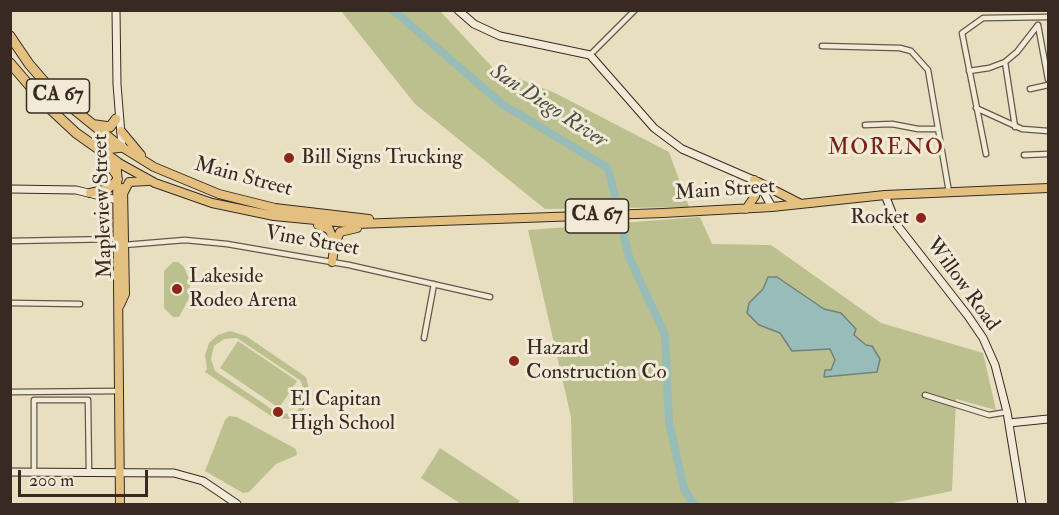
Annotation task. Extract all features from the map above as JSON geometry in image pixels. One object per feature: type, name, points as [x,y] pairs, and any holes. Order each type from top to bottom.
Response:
[{"type":"highway","name":"CA 67","points":[[10,36],[29,64],[55,94],[119,147]]},
{"type":"highway","name":"CA 67","points":[[10,63],[47,106],[99,150],[121,162]]},
{"type":"highway","points":[[87,121],[105,128],[110,127],[116,119]]},
{"type":"highway","points":[[118,177],[99,150],[119,147]]},
{"type":"main road","name":"Mapleview Street","points":[[116,10],[118,104],[121,131],[119,147]]},
{"type":"main road","points":[[458,10],[474,24],[500,36],[590,55],[602,65],[643,117],[664,137],[704,160],[756,181],[800,204]]},
{"type":"main road","name":"Mapleview Street","points":[[118,104],[116,119],[121,162],[125,294],[120,306]]},
{"type":"main road","points":[[121,131],[143,160]]},
{"type":"main road","name":"Main Street","points":[[119,147],[202,188],[267,206],[326,216],[404,222]]},
{"type":"main road","points":[[121,162],[143,160]]},
{"type":"main road","name":"Mapleview Street","points":[[120,504],[120,306],[117,294],[116,239],[121,199],[118,177],[121,162]]},
{"type":"main road","name":"Main Street","points":[[121,162],[155,183],[212,203],[302,220],[363,224],[746,209],[885,195],[1048,188]]},
{"type":"main road","points":[[90,192],[108,189],[118,177]]},
{"type":"main road","points":[[756,181],[772,207]]},
{"type":"main road","points":[[746,209],[755,196],[756,181]]},
{"type":"main road","points":[[10,189],[90,192],[121,199],[129,182],[155,183]]},
{"type":"main road","name":"Willow Road","points":[[885,195],[897,225],[983,338],[1002,386],[1022,504]]},
{"type":"main road","points":[[302,220],[329,229],[335,244]]},
{"type":"main road","points":[[333,262],[335,244],[344,230],[404,222]]},
{"type":"main road","points":[[1009,423],[1048,419]]},
{"type":"main road","points":[[10,472],[163,472],[189,476],[214,487],[237,504]]},
{"type":"street","points":[[590,55],[635,10]]},
{"type":"street","points":[[986,154],[962,33],[983,18],[996,16],[1037,19],[1048,17]]},
{"type":"street","points":[[1037,19],[1047,63],[1048,79]]},
{"type":"street","points":[[969,71],[989,68],[1005,62],[1017,52],[1038,25]]},
{"type":"street","points":[[822,46],[889,47],[911,51],[928,70],[949,192]]},
{"type":"street","points":[[1005,62],[1016,127]]},
{"type":"street","points":[[1030,89],[1048,85]]},
{"type":"street","points":[[976,108],[1016,127],[1048,131]]},
{"type":"street","points":[[865,124],[892,124],[918,129],[938,129]]},
{"type":"street","points":[[1024,155],[1048,154]]},
{"type":"street","points":[[10,241],[116,239]]},
{"type":"street","name":"Vine Street","points":[[124,245],[185,240],[227,244],[333,262],[490,297]]},
{"type":"street","points":[[424,338],[434,284]]},
{"type":"street","points":[[10,303],[80,304]]},
{"type":"street","points":[[10,392],[120,390]]},
{"type":"street","points":[[925,395],[989,415],[1007,412]]},
{"type":"street","points":[[34,472],[34,400],[88,400],[89,473]]},
{"type":"green space","points":[[341,11],[440,11],[494,69],[555,93],[669,152],[689,207],[545,209],[415,104]]},
{"type":"green space","points":[[700,217],[712,244],[771,245],[881,323],[983,353],[996,410],[956,399],[952,491],[888,504],[573,504],[571,417],[528,230]]},
{"type":"green space","name":"Lakeside Rodeo Arena","points":[[173,262],[178,262],[184,267],[190,282],[190,296],[179,317],[173,317],[164,308],[164,271]]},
{"type":"green space","points":[[230,331],[246,336],[306,377],[311,397],[301,414],[290,419],[274,418],[205,372],[207,369],[205,355],[209,343],[218,335]],"holes":[[[237,338],[301,381],[305,396],[298,410],[289,414],[276,412],[215,371],[211,359],[214,346],[224,339]]]},
{"type":"green space","points":[[238,341],[297,381],[279,408],[220,368]]},
{"type":"green space","points":[[229,416],[237,417],[296,449],[297,455],[276,464],[249,492],[243,493],[205,471],[225,420]]},
{"type":"green space","points":[[440,448],[520,501],[517,504],[461,504],[421,478]]},
{"type":"water","points":[[768,277],[777,277],[824,309],[841,313],[856,329],[854,335],[866,345],[872,346],[880,359],[877,372],[824,377],[825,370],[831,370],[835,360],[830,349],[792,351],[780,333],[759,325],[747,313],[749,303],[763,289]]},
{"type":"waterway","name":"San Diego River","points":[[393,10],[502,104],[608,168],[629,257],[665,335],[669,422],[684,489],[694,504]]},
{"type":"place","name":"Bill Signs Trucking","points":[[289,158]]},
{"type":"place","name":"Rocket","points":[[921,218]]},
{"type":"place","name":"Lakeside Rodeo Arena","points":[[177,289]]},
{"type":"place","name":"Hazard Construction Co","points":[[514,361]]},
{"type":"place","name":"El Capitan High School","points":[[278,412]]},
{"type":"district","name":"MORENO","points":[[886,149]]}]
